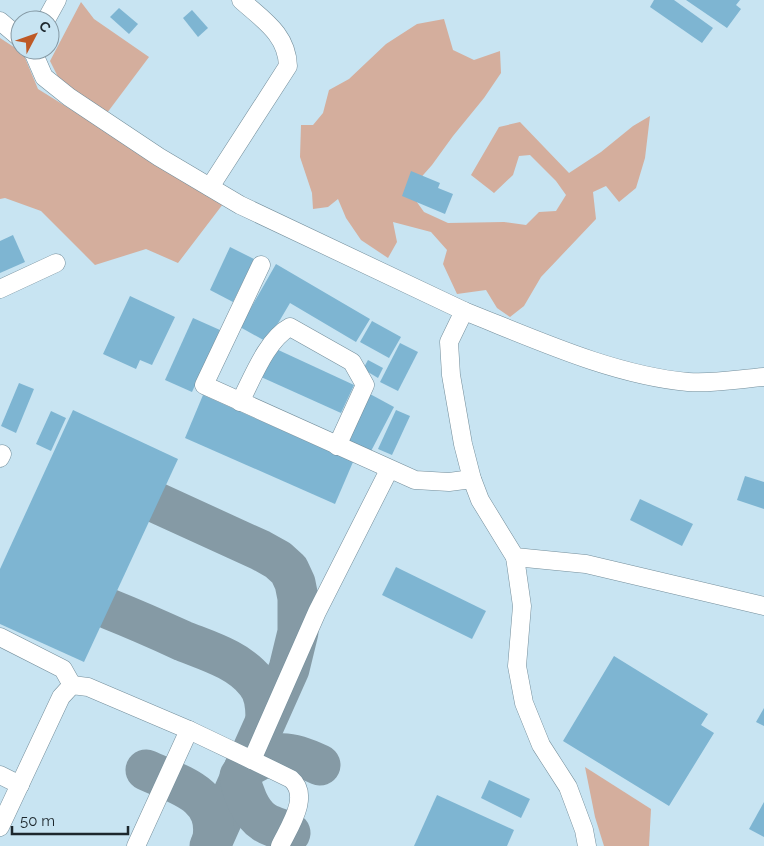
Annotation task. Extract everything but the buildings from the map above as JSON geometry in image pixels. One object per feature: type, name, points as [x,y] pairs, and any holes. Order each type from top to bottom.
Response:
[{"type":"lane","points":[[210,187],[288,66],[288,52],[278,34],[241,0]]},
{"type":"lane","points":[[0,21],[10,30]]},
{"type":"lane","points":[[37,60],[44,77],[68,98],[159,157],[240,205],[464,311],[582,357],[660,377],[690,382],[764,377]]},
{"type":"lane","points":[[0,289],[56,263]]},
{"type":"lane","points":[[261,265],[204,385],[415,480],[449,482],[472,479]]},
{"type":"lane","points":[[464,311],[449,342],[451,374],[463,444],[472,479],[480,500],[515,557],[522,606],[517,666],[524,703],[541,745],[568,787],[584,830],[586,846]]},
{"type":"lane","points":[[240,402],[270,346],[283,330],[290,327],[352,362],[365,384],[336,446]]},
{"type":"lane","points":[[252,760],[317,612],[390,470]]},
{"type":"lane","points":[[515,557],[586,564],[764,606]]},
{"type":"lane","points":[[0,638],[63,669],[72,685]]},
{"type":"lane","points":[[72,685],[88,687],[188,730],[291,779],[299,790],[300,798],[280,846]]},
{"type":"lane","points":[[0,827],[61,697],[72,685]]},
{"type":"lane","points":[[136,846],[188,730]]},
{"type":"lane","points":[[0,775],[20,785]]},
{"type":"shaded area","points":[[81,2],[94,19],[149,57],[107,113],[60,81],[50,61],[60,60],[60,42]]},
{"type":"shaded area","points":[[444,19],[453,50],[474,60],[500,51],[501,73],[432,165],[409,191],[424,212],[448,223],[504,222],[526,225],[539,212],[556,211],[566,195],[556,181],[530,155],[519,156],[513,175],[494,193],[471,175],[499,127],[520,122],[569,173],[601,152],[633,126],[650,116],[645,158],[636,188],[619,202],[606,186],[593,192],[596,219],[541,277],[524,306],[510,317],[497,308],[486,290],[457,294],[443,264],[447,250],[431,232],[393,222],[397,242],[388,258],[361,240],[346,218],[338,199],[328,207],[313,209],[312,193],[300,157],[301,125],[313,125],[323,113],[329,90],[349,79],[386,44],[417,24]]},
{"type":"shaded area","points":[[0,38],[10,45],[10,60],[26,60],[38,89],[223,204],[178,263],[146,249],[95,265],[41,211],[5,198],[0,199]]},
{"type":"shaded area","points":[[585,767],[651,809],[649,846],[604,846],[595,817]]},
{"type":"taxiway","points":[[157,503],[278,560],[289,570],[295,583],[298,598],[298,632],[289,669],[210,846]]},
{"type":"taxiway","points":[[109,609],[213,653],[241,668],[249,674],[261,690],[266,718]]},
{"type":"taxiway","points":[[244,769],[264,758],[281,754],[299,756],[320,765]]},
{"type":"taxiway","points":[[146,770],[183,787],[203,801],[210,811],[213,823],[213,838]]},
{"type":"taxiway","points":[[240,776],[245,795],[259,818],[267,824],[290,833]]}]
